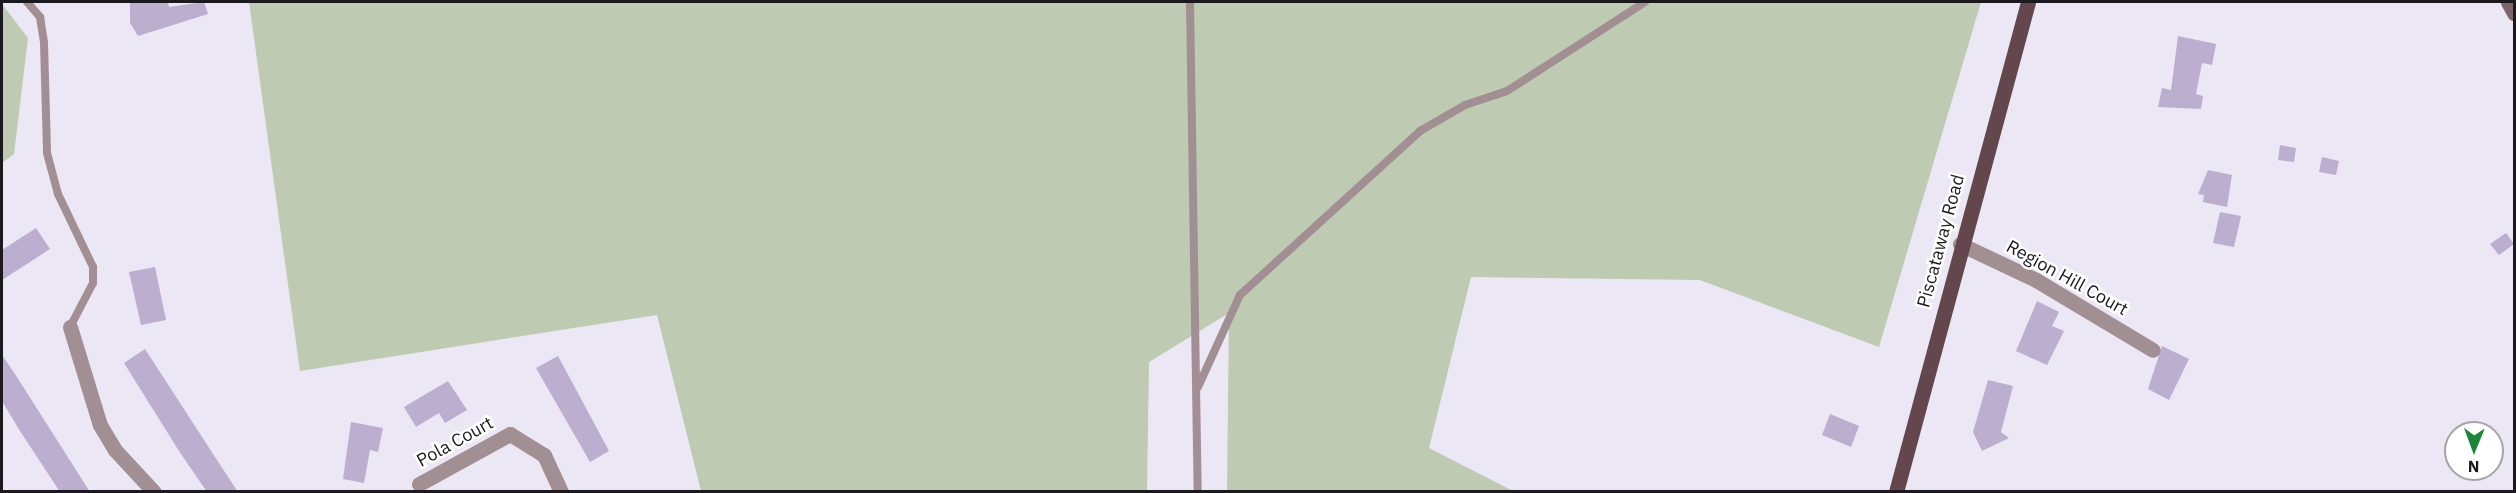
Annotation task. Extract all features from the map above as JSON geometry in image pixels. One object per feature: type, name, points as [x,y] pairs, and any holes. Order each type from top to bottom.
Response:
[{"type":"main road","name":"Piscataway Road","points":[[1896,492],[1960,244],[2028,2]]},
{"type":"main road","points":[[2508,2],[2514,13]]},
{"type":"street","name":"Region Hill Court","points":[[1960,244],[2036,280],[2153,350]]},
{"type":"street","points":[[70,327],[100,425],[115,450],[154,492]]},
{"type":"street","name":"Pola Court","points":[[419,484],[510,434],[538,449],[561,492]]},
{"type":"lane","points":[[27,2],[40,17],[44,43],[47,153],[58,194],[93,267],[93,283],[70,327]]},
{"type":"lane","points":[[1191,2],[1198,492]]},
{"type":"lane","points":[[1198,387],[1240,295],[1420,131],[1466,105],[1507,91],[1646,2]]},
{"type":"green space","points":[[249,2],[1981,2],[1879,347],[1700,280],[1471,277],[1429,448],[1515,492],[1227,491],[1229,313],[1149,362],[1147,491],[701,491],[657,315],[300,371]]},
{"type":"green space","points":[[2,4],[28,38],[14,154],[2,163]]},
{"type":"building","points":[[130,2],[168,2],[169,7],[204,2],[208,14],[138,36],[130,23]]},
{"type":"building","points":[[2178,36],[2216,44],[2212,65],[2202,63],[2196,94],[2203,96],[2201,109],[2158,107],[2162,88],[2171,90]]},
{"type":"building","points":[[2280,145],[2296,148],[2294,162],[2278,160]]},
{"type":"building","points":[[2322,157],[2339,161],[2336,175],[2319,172]]},
{"type":"building","points":[[2208,170],[2232,175],[2227,207],[2203,202],[2204,195],[2198,194]]},
{"type":"building","points":[[2220,212],[2241,216],[2234,247],[2213,243]]},
{"type":"building","points":[[36,228],[50,249],[2,280],[2,250]]},
{"type":"building","points":[[2506,233],[2514,244],[2499,255],[2490,244]]},
{"type":"building","points":[[155,267],[166,320],[141,325],[129,272]]},
{"type":"building","points":[[2037,301],[2059,312],[2052,326],[2064,331],[2047,365],[2016,351]]},
{"type":"building","points":[[2162,346],[2189,359],[2169,400],[2148,389]]},
{"type":"building","points":[[145,349],[238,492],[207,492],[179,451],[124,363]]},
{"type":"building","points":[[2,355],[90,492],[60,492],[20,431],[2,401]]},
{"type":"building","points":[[558,356],[609,451],[590,462],[536,368]]},
{"type":"building","points":[[1988,380],[2013,386],[2001,432],[2009,438],[1982,451],[1973,432]]},
{"type":"building","points":[[448,381],[467,410],[445,423],[439,413],[416,427],[404,407]]},
{"type":"building","points":[[1830,414],[1859,426],[1851,447],[1822,435]]},
{"type":"building","points":[[351,422],[383,428],[378,452],[370,450],[364,483],[343,479]]}]
